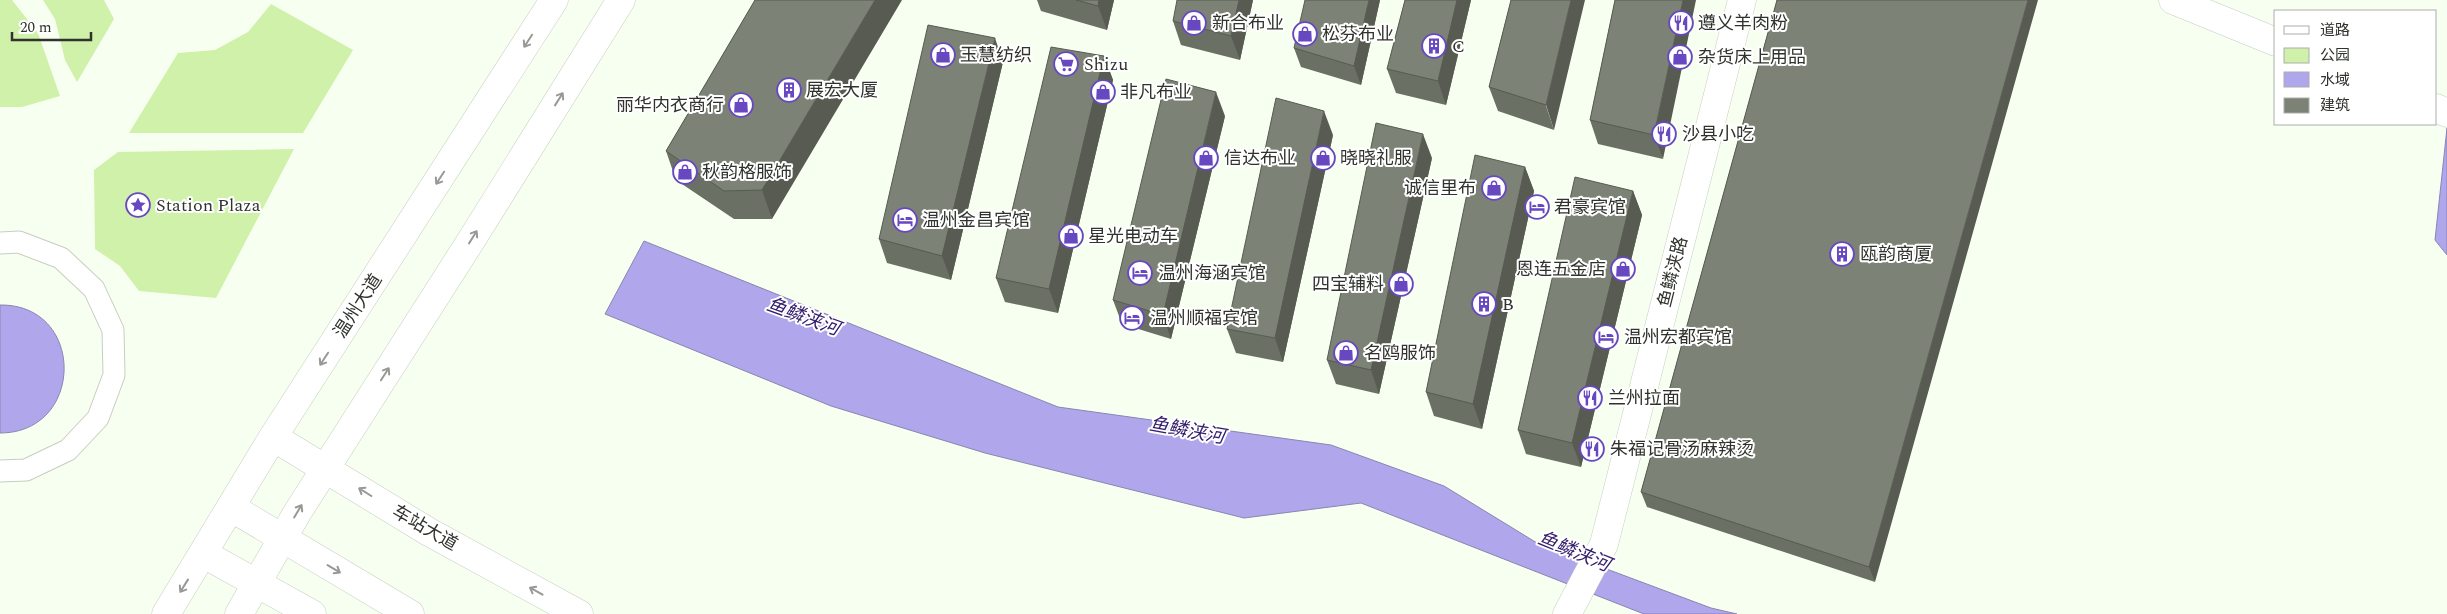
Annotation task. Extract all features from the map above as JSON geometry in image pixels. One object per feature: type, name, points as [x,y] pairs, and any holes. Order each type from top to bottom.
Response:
[{"type":"main road","name":"温州大道","points":[[166,614],[232,508],[247,479],[256,468],[554,0]]},
{"type":"main road","points":[[239,614],[284,539],[297,513],[620,0]]},
{"type":"main road","name":"鱼鳞浃路","points":[[1571,607],[1604,544],[1742,0]]},
{"type":"main road","points":[[2173,0],[2274,41]]},
{"type":"main road","name":"车站大道","points":[[274,437],[428,532],[579,614]]},
{"type":"main road","points":[[232,508],[410,614]]},
{"type":"main road","points":[[204,554],[312,614]]},
{"type":"street","points":[[0,243],[19,242],[61,258],[94,288],[113,330],[114,375],[98,418],[68,450],[26,470],[0,471]]},
{"type":"green space","points":[[0,0],[12,0],[38,33],[60,96],[22,107],[0,107]]},
{"type":"green space","points":[[43,0],[104,0],[114,19],[77,82],[65,60],[55,19]]},
{"type":"green space","points":[[271,4],[353,50],[303,133],[129,133],[178,53],[215,50],[248,32]]},
{"type":"green space","points":[[294,149],[216,298],[139,291],[120,266],[95,249],[94,170],[118,152]]},
{"type":"water","points":[[2447,128],[2447,255],[2435,240]]},
{"type":"water","name":"鱼鳞浃河","points":[[644,241],[1058,407],[1331,445],[1444,486],[1537,543],[1711,608],[1737,614],[1644,614],[1361,503],[1244,518],[985,453],[831,406],[605,314]]},
{"type":"water","points":[[0,305],[28,310],[48,325],[60,345],[64,369],[60,392],[48,413],[28,427],[0,433]]},
{"type":"building","name":"展宏大厦","points":[[755,0],[875,0],[762,190],[724,191],[666,151]]},
{"type":"building","points":[[1076,0],[1099,0],[1098,6]]},
{"type":"building","points":[[1177,0],[1239,0],[1231,36],[1173,21]]},
{"type":"building","points":[[1305,0],[1369,0],[1354,66],[1294,48]]},
{"type":"building","points":[[1405,0],[1457,0],[1438,81],[1387,69]]},
{"type":"building","points":[[1511,0],[1571,0],[1546,105],[1489,87]]},
{"type":"building","points":[[1615,0],[1683,0],[1654,135],[1590,120]]},
{"type":"building","name":"瓯韵商厦","points":[[1777,0],[2028,0],[1869,567],[1641,492]]},
{"type":"building","points":[[928,25],[995,38],[942,256],[879,239]]},
{"type":"building","points":[[1051,47],[1104,56],[1049,289],[996,278]]},
{"type":"building","points":[[1166,79],[1216,92],[1163,315],[1113,300]]},
{"type":"building","points":[[1276,98],[1324,111],[1275,338],[1227,329]]},
{"type":"building","points":[[1376,123],[1423,134],[1371,370],[1327,360]]},
{"type":"building","name":"B","points":[[1475,155],[1525,167],[1473,404],[1426,392]]},
{"type":"building","points":[[1575,177],[1633,191],[1572,443],[1518,430]]},
{"type":"place","name":"新合布业","points":[[1194,23]]},
{"type":"place","name":"遵义羊肉粉","points":[[1681,23]]},
{"type":"place","name":"松芬布业","points":[[1305,34]]},
{"type":"place","name":"C","points":[[1434,46]]},
{"type":"place","name":"玉慧纺织","points":[[943,55]]},
{"type":"place","name":"杂货床上用品","points":[[1680,57]]},
{"type":"place","name":"Shizu","points":[[1066,64]]},
{"type":"place","name":"展宏大厦","points":[[789,90]]},
{"type":"place","name":"非凡布业","points":[[1103,92]]},
{"type":"place","name":"丽华内衣商行","points":[[741,105]]},
{"type":"place","name":"沙县小吃","points":[[1664,134]]},
{"type":"place","name":"信达布业","points":[[1206,158]]},
{"type":"place","name":"晓晓礼服","points":[[1323,158]]},
{"type":"place","name":"秋韵格服饰","points":[[685,172]]},
{"type":"place","name":"诚信里布","points":[[1494,188]]},
{"type":"place","name":"Station Plaza","points":[[138,205]]},
{"type":"place","name":"君豪宾馆","points":[[1537,207]]},
{"type":"place","name":"温州金昌宾馆","points":[[905,220]]},
{"type":"place","name":"星光电动车","points":[[1071,236]]},
{"type":"place","name":"瓯韵商厦","points":[[1842,254]]},
{"type":"place","name":"恩连五金店","points":[[1623,269]]},
{"type":"place","name":"温州海涵宾馆","points":[[1140,273]]},
{"type":"place","name":"四宝辅料","points":[[1401,284]]},
{"type":"place","name":"B","points":[[1484,304]]},
{"type":"place","name":"温州顺福宾馆","points":[[1132,318]]},
{"type":"place","name":"温州宏都宾馆","points":[[1606,337]]},
{"type":"place","name":"名鸥服饰","points":[[1346,353]]},
{"type":"place","name":"兰州拉面","points":[[1590,398]]},
{"type":"place","name":"朱福记骨汤麻辣烫","points":[[1592,449]]}]
